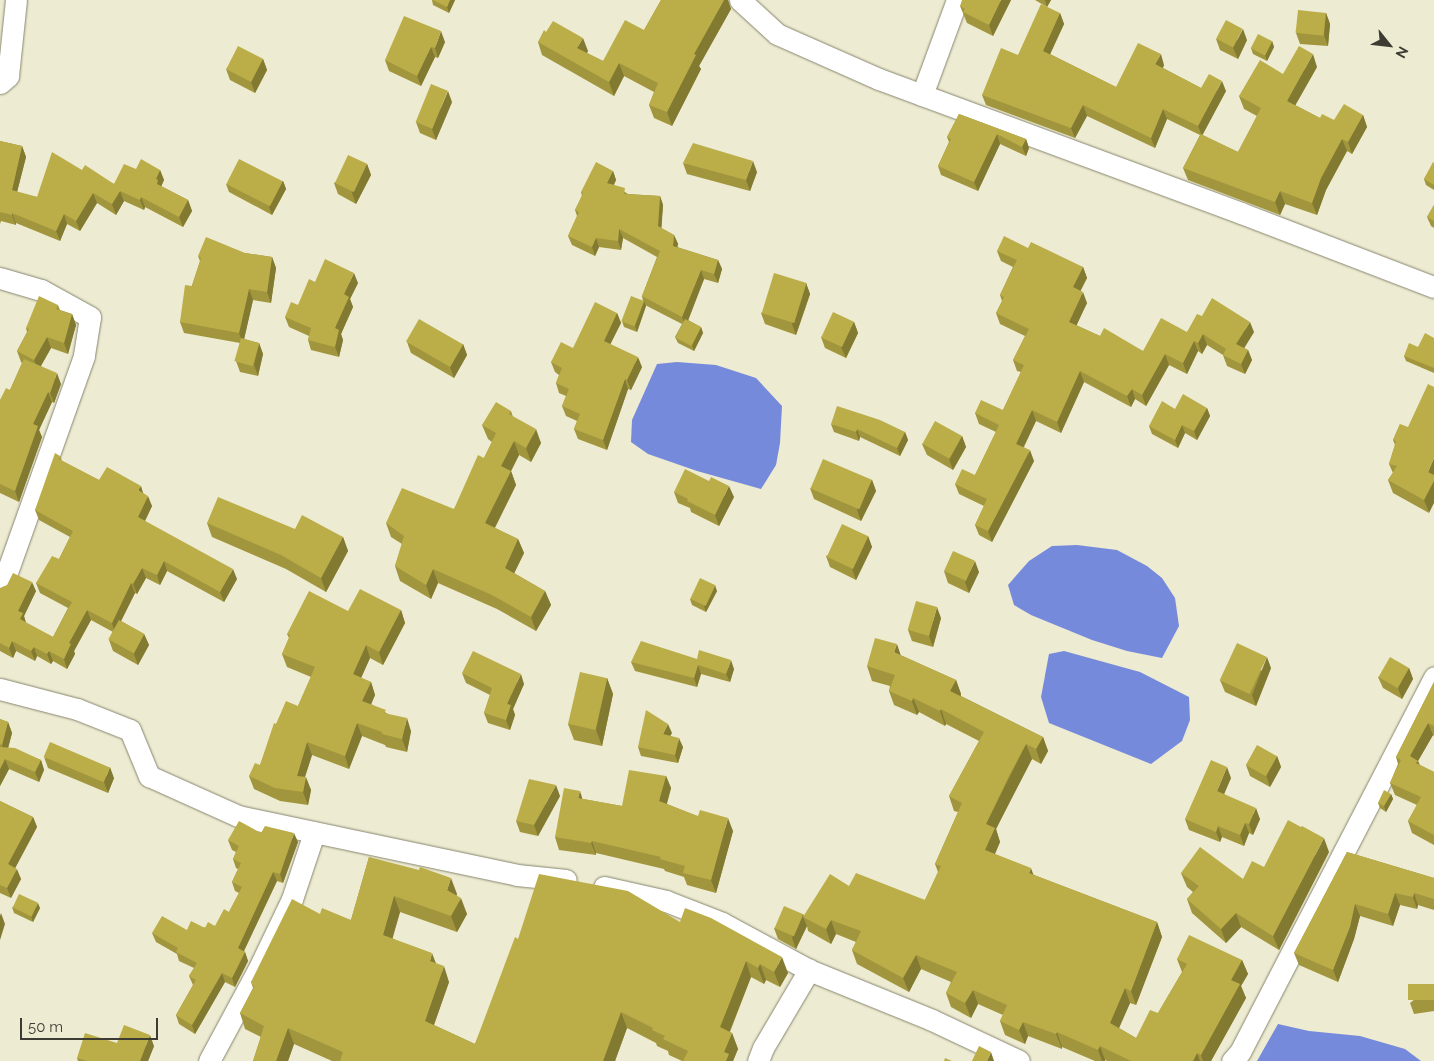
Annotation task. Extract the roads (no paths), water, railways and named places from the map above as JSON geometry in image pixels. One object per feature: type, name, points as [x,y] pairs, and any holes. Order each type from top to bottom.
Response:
[{"type":"street","points":[[0,82],[8,76],[16,0]]},
{"type":"street","points":[[740,0],[777,34],[879,79],[1434,288]]},
{"type":"street","points":[[922,95],[956,0]]},
{"type":"street","points":[[0,278],[41,290],[90,317],[84,356],[2,586]]},
{"type":"street","points":[[1232,1061],[1244,1043],[1434,677]]},
{"type":"street","points":[[0,689],[77,709],[130,730],[149,776],[238,816],[517,875],[561,879],[666,901],[722,923],[809,970],[932,1020],[1019,1061]]},
{"type":"street","points":[[208,1061],[258,970],[292,899],[314,833]]},
{"type":"street","points":[[758,1061],[763,1048],[809,970]]},
{"type":"water","points":[[677,362],[716,365],[756,378],[782,406],[780,443],[776,465],[761,489],[697,471],[648,454],[631,442],[632,420],[657,364]]},
{"type":"water","points":[[1077,545],[1117,550],[1147,566],[1162,578],[1175,598],[1179,626],[1162,658],[1127,651],[1092,640],[1031,615],[1014,605],[1008,585],[1029,561],[1052,546]]},
{"type":"water","points":[[1064,651],[1140,672],[1189,697],[1190,720],[1182,741],[1151,764],[1049,723],[1041,697],[1049,654]]},
{"type":"water","points":[[1278,1024],[1309,1031],[1360,1036],[1405,1049],[1421,1061],[1257,1061]]}]
